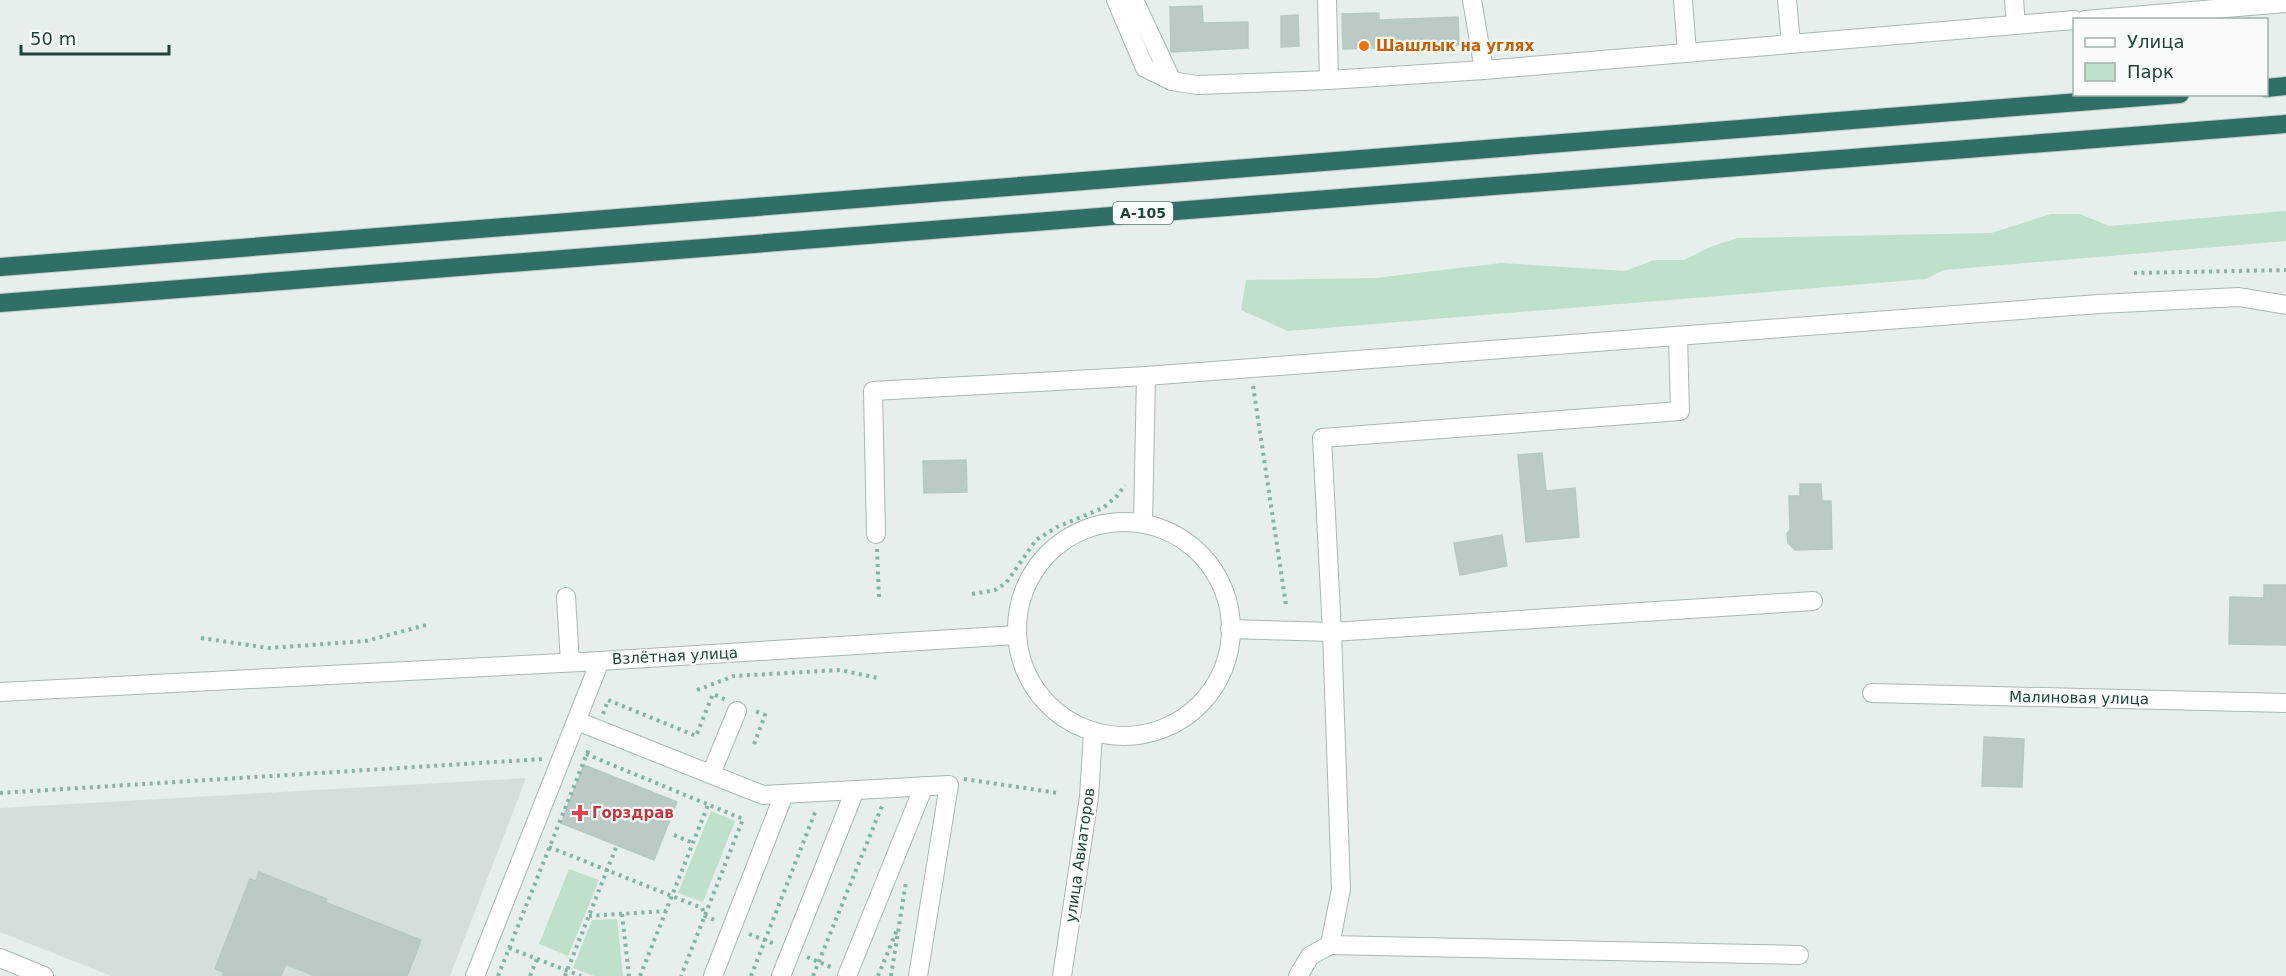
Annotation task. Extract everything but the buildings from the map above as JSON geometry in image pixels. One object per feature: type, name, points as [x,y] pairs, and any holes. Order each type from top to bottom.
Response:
[{"type":"highway","points":[[2268,88],[2286,86]]},
{"type":"highway","points":[[0,267],[2155,96]]},
{"type":"highway","name":"А-105","points":[[0,303],[2286,124]]},
{"type":"street","points":[[1116,0],[1145,68],[1172,81],[1197,85],[1329,80],[1484,70],[2073,20]]},
{"type":"street","points":[[1134,0],[1172,81]]},
{"type":"street","points":[[1327,0],[1329,80]]},
{"type":"street","points":[[1472,0],[1484,70]]},
{"type":"street","points":[[1683,0],[1687,53]]},
{"type":"street","points":[[1786,0],[1791,44]]},
{"type":"street","points":[[2014,0],[2016,25]]},
{"type":"street","points":[[2103,18],[2236,3],[2286,3]]},
{"type":"street","points":[[876,534],[873,392],[1146,376],[2118,303],[2239,297],[2286,305]]},
{"type":"street","points":[[1330,945],[1341,888],[1332,632],[1322,438],[1680,411],[1678,337]]},
{"type":"street","points":[[1143,523],[1146,376]]},
{"type":"street","points":[[1104,523],[1143,523],[1183,539],[1214,570],[1230,610],[1230,628],[1229,654],[1211,694],[1178,723],[1137,737],[1093,733],[1054,712],[1028,678],[1016,635],[1021,597],[1039,563],[1068,537],[1104,523]]},
{"type":"street","points":[[566,597],[570,662]]},
{"type":"street","points":[[1230,628],[1332,632],[1813,601]]},
{"type":"street","name":"Взлётная улица","points":[[475,976],[600,661],[1016,635]]},
{"type":"street","points":[[0,692],[600,661]]},
{"type":"street","name":"Малиновая улица","points":[[1872,693],[2286,703]]},
{"type":"street","points":[[711,774],[738,707]]},
{"type":"street","points":[[577,721],[763,795],[949,785],[918,976]]},
{"type":"street","name":"улица Авиаторов","points":[[1062,976],[1089,797],[1093,733]]},
{"type":"street","points":[[848,975],[924,786]]},
{"type":"street","points":[[781,976],[855,790]]},
{"type":"street","points":[[713,976],[784,794]]},
{"type":"street","points":[[1298,976],[1310,956],[1330,945],[1798,955]]},
{"type":"street","points":[[0,958],[44,976]]},
{"type":"path","points":[[2134,273],[2286,270]]},
{"type":"path","points":[[1253,385],[1286,605]]},
{"type":"path","points":[[972,594],[995,590],[1005,583],[1036,540],[1057,526],[1103,508],[1117,496],[1144,457]]},
{"type":"path","points":[[876,534],[879,599]]},
{"type":"path","points":[[201,638],[269,648],[366,641],[430,624]]},
{"type":"path","points":[[697,690],[734,676],[840,670],[878,678]]},
{"type":"path","points":[[498,976],[608,700],[696,736],[713,694],[738,707],[765,715],[754,744]]},
{"type":"path","points":[[586,754],[744,819],[681,976]]},
{"type":"path","points":[[0,794],[562,758]]},
{"type":"path","points":[[813,976],[883,802]]},
{"type":"path","points":[[751,976],[819,804]]},
{"type":"path","points":[[640,976],[708,805]]},
{"type":"path","points":[[674,835],[693,843]]},
{"type":"path","points":[[565,976],[617,845]]},
{"type":"path","points":[[549,847],[702,908],[705,916],[848,975]]},
{"type":"path","points":[[589,916],[666,910]]},
{"type":"path","points":[[622,914],[629,976]]},
{"type":"path","points":[[878,976],[901,921],[891,976]]},
{"type":"path","points":[[509,948],[581,976]]},
{"type":"path","points":[[530,976],[537,959]]},
{"type":"shaded area","points":[[526,778],[450,976],[111,976],[0,932],[0,808]]},
{"type":"green space","points":[[2286,211],[2286,241],[1944,270],[1926,279],[1288,331],[1241,310],[1246,280],[1376,278],[1501,263],[1625,271],[1654,260],[1684,260],[1710,247],[1737,238],[1991,233],[2051,214],[2080,214],[2109,226]]},
{"type":"green space","points":[[711,811],[735,821],[703,902],[678,893]]},
{"type":"green space","points":[[569,869],[599,880],[568,956],[539,944]]},
{"type":"green space","points":[[617,919],[623,976],[594,976],[573,968],[592,920]]},
{"type":"place","name":"Шашлык на углях","points":[[1364,46]]},
{"type":"place","name":"Горздрав","points":[[580,813]]}]
